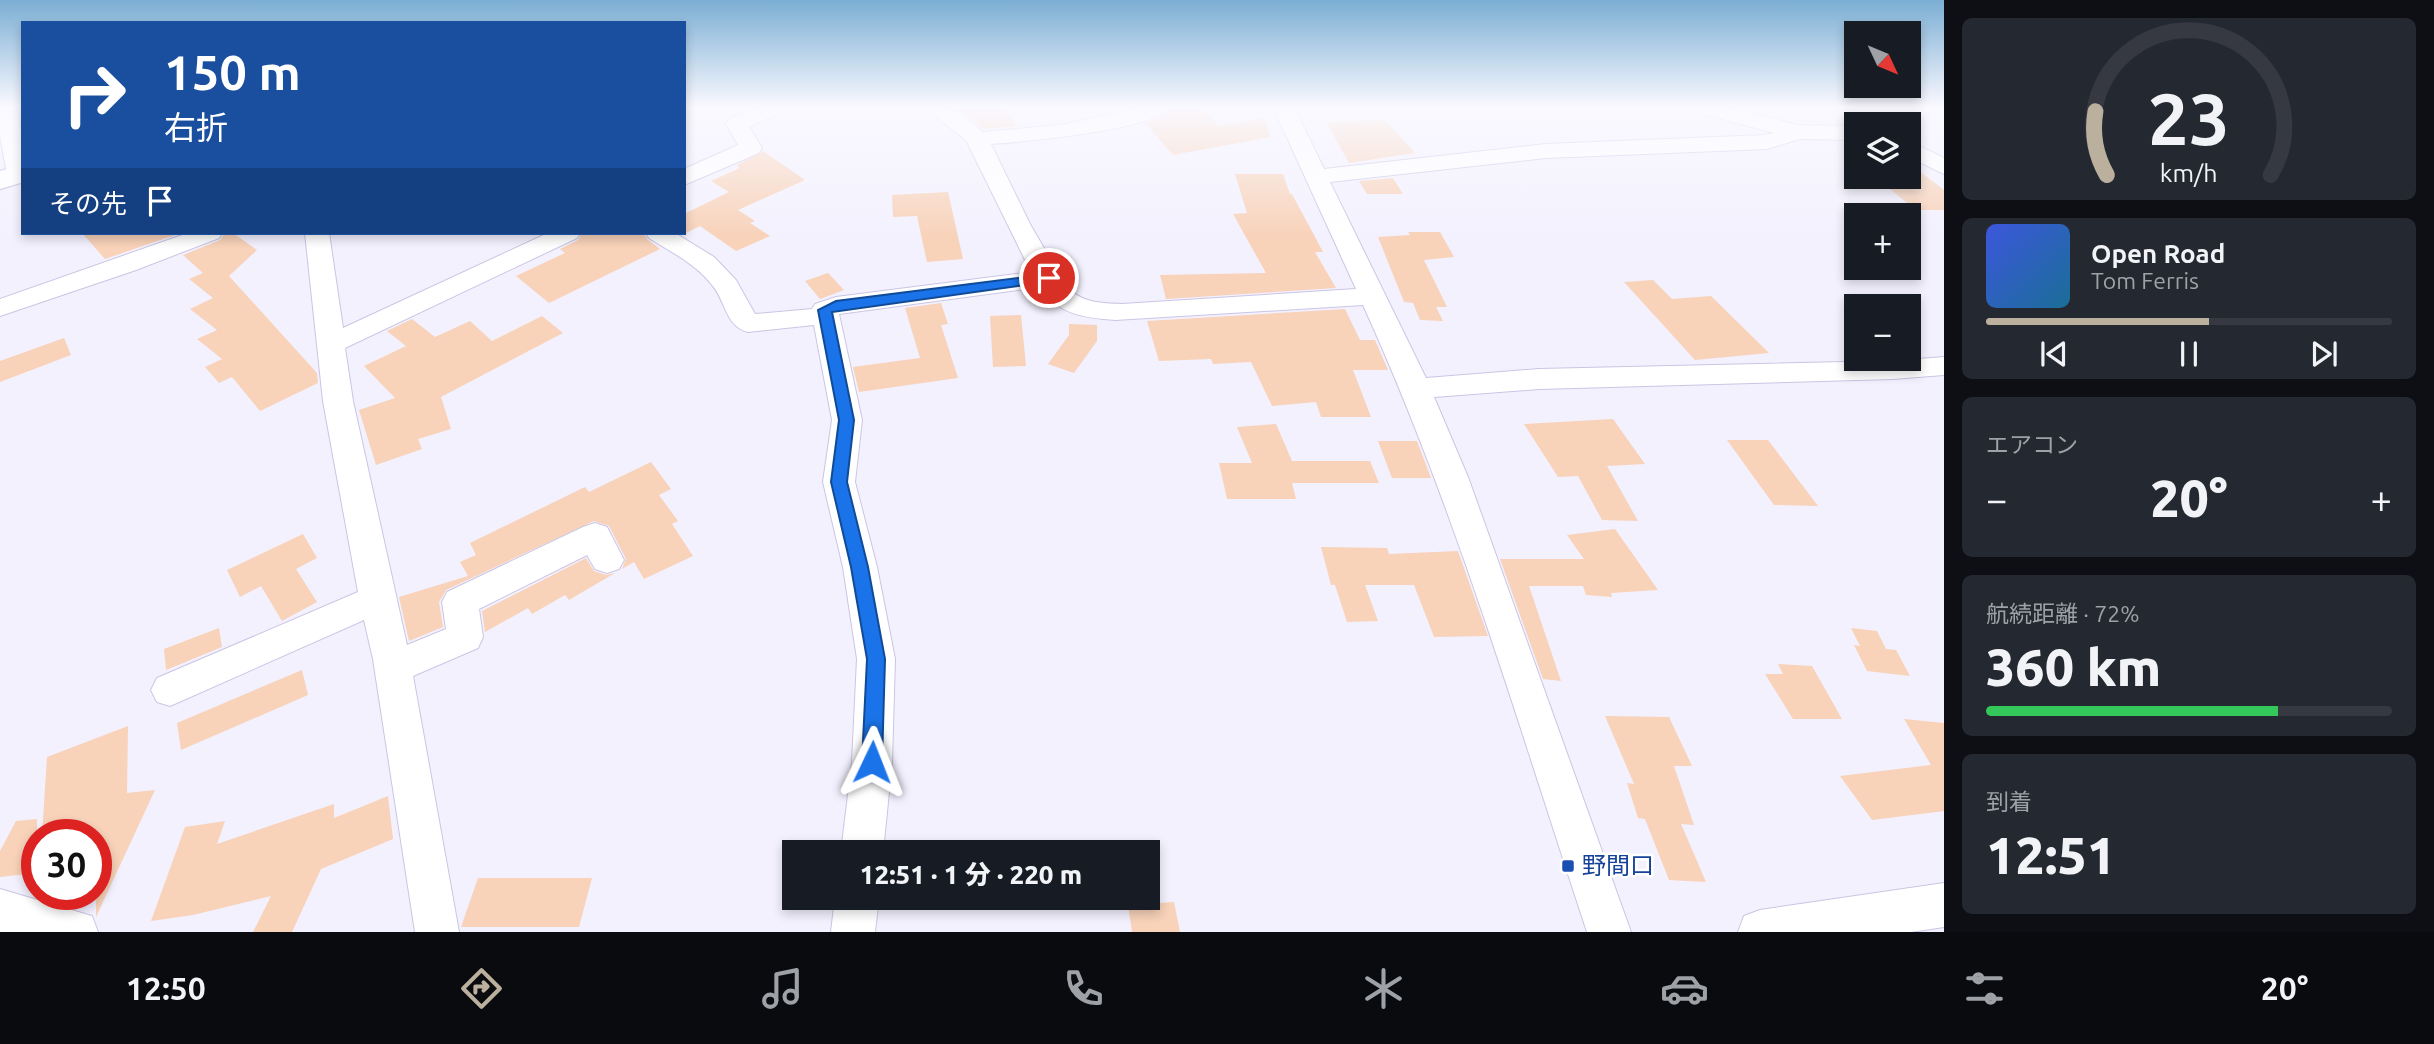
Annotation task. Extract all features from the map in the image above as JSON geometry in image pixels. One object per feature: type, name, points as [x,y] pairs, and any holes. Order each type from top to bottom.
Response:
[{"type":"street","points":[[11,150],[14,176]]},
{"type":"street","points":[[686,177],[745,150]]},
{"type":"street","points":[[983,150],[1062,300],[1091,310],[1122,312],[1370,296]]},
{"type":"street","points":[[1302,150],[1416,388],[1456,490],[1609,932]]},
{"type":"street","points":[[1314,177],[1558,150]]},
{"type":"street","points":[[1921,155],[1944,167]]},
{"type":"street","points":[[0,308],[204,235]]},
{"type":"street","points":[[317,235],[338,401],[377,599],[394,667],[437,932]]},
{"type":"street","points":[[332,343],[564,235]]},
{"type":"street","points":[[661,235],[713,269],[729,288],[740,316],[748,323],[825,316]]},
{"type":"street","points":[[863,840],[872,762],[876,659],[860,567],[839,482],[847,420],[825,310],[836,305],[1049,278]]},
{"type":"street","points":[[1416,388],[1539,379],[1892,370],[1944,366]]},
{"type":"street","points":[[394,667],[465,637],[460,601],[595,536],[607,561]]},
{"type":"street","points":[[170,690],[377,599]]},
{"type":"street","points":[[1760,932],[1944,905]]},
{"type":"street","points":[[853,932],[856,910]]},
{"type":"street","points":[[0,911],[76,932]]},
{"type":"building","points":[[1169,150],[1198,150],[1173,155]]},
{"type":"building","points":[[1342,150],[1413,150],[1415,153],[1349,163]]},
{"type":"building","points":[[763,151],[805,180],[738,210],[755,221],[750,223],[770,236],[736,251],[700,226],[686,233],[686,213],[729,192],[711,181],[740,168],[737,165]]},
{"type":"building","points":[[1921,172],[1944,190],[1944,210],[1921,210],[1921,203],[1907,203],[1890,189],[1921,189]]},
{"type":"building","points":[[1235,174],[1283,174],[1290,194],[1323,252],[1315,252],[1336,288],[1166,299],[1160,275],[1266,273],[1233,214],[1247,213]]},
{"type":"building","points":[[1393,178],[1403,194],[1367,194],[1359,181]]},
{"type":"building","points":[[948,192],[963,259],[927,262],[917,216],[893,217],[892,195]]},
{"type":"building","points":[[1408,232],[1440,232],[1454,257],[1424,260],[1447,307],[1436,307],[1443,321],[1420,320],[1413,303],[1404,302],[1378,237],[1410,235]]},
{"type":"building","points":[[84,235],[175,235],[105,259]]},
{"type":"building","points":[[224,235],[236,235],[257,250],[229,276],[317,373],[318,383],[260,411],[232,377],[219,383],[205,367],[222,359],[197,339],[217,330],[190,309],[213,298],[189,279],[203,273],[183,255],[220,240]]},
{"type":"building","points":[[581,235],[644,235],[660,249],[549,303],[516,276],[565,253],[560,249],[578,240]]},
{"type":"building","points":[[828,273],[844,290],[820,299],[805,281]]},
{"type":"building","points":[[1653,280],[1672,299],[1711,296],[1769,353],[1695,360],[1624,282]]},
{"type":"building","points":[[941,303],[948,324],[941,325],[958,378],[859,392],[853,367],[920,358],[905,308]]},
{"type":"building","points":[[1345,309],[1360,340],[1375,340],[1388,370],[1353,370],[1371,417],[1321,417],[1316,402],[1272,406],[1251,362],[1213,364],[1211,359],[1159,361],[1147,321]]},
{"type":"building","points":[[1021,315],[1026,366],[993,367],[990,316]]},
{"type":"building","points":[[542,316],[563,333],[441,397],[451,429],[418,439],[422,449],[376,465],[359,410],[395,398],[364,366],[406,346],[387,331],[412,319],[435,337],[470,321],[492,341]]},
{"type":"building","points":[[1069,324],[1097,325],[1097,341],[1074,373],[1048,364],[1069,335]]},
{"type":"building","points":[[64,338],[71,355],[0,382],[0,361]]},
{"type":"building","points":[[1613,419],[1645,464],[1607,466],[1638,521],[1602,520],[1578,476],[1558,477],[1524,424]]},
{"type":"building","points":[[1276,424],[1292,461],[1370,461],[1379,483],[1292,483],[1296,499],[1227,499],[1219,463],[1252,463],[1237,427]]},
{"type":"building","points":[[1727,440],[1768,440],[1818,506],[1774,505]]},
{"type":"building","points":[[1378,441],[1417,441],[1431,478],[1392,478]]},
{"type":"building","points":[[651,462],[671,489],[659,495],[678,521],[672,524],[693,556],[644,579],[634,562],[622,569],[626,559],[609,526],[594,521],[446,590],[439,602],[443,627],[409,641],[399,597],[468,576],[460,562],[476,555],[470,543],[585,487],[589,492]]},
{"type":"building","points":[[1615,529],[1658,590],[1611,593],[1612,597],[1586,595],[1583,586],[1529,586],[1561,681],[1543,679],[1500,559],[1584,559],[1567,535]]},
{"type":"building","points":[[303,534],[317,558],[296,569],[317,602],[282,621],[261,586],[240,597],[227,570]]},
{"type":"building","points":[[1321,547],[1387,548],[1389,554],[1458,551],[1488,636],[1434,637],[1414,585],[1365,585],[1378,621],[1347,622],[1335,585],[1331,585]]},
{"type":"building","points":[[586,558],[594,571],[606,575],[615,573],[569,600],[565,595],[532,614],[528,608],[485,632],[482,611]]},
{"type":"building","points":[[219,628],[222,647],[166,670],[164,649]]},
{"type":"building","points":[[1851,628],[1877,631],[1886,649],[1896,650],[1910,676],[1867,671],[1854,645],[1860,646]]},
{"type":"building","points":[[1778,664],[1812,666],[1842,719],[1793,719],[1765,674],[1783,674]]},
{"type":"building","points":[[302,670],[308,695],[181,750],[177,723]]},
{"type":"building","points":[[1605,716],[1669,717],[1692,766],[1674,766],[1694,825],[1681,824],[1706,882],[1669,880],[1645,819],[1638,818],[1627,783],[1634,784]]},
{"type":"building","points":[[1904,719],[1944,723],[1944,811],[1872,820],[1840,776],[1931,765]]},
{"type":"building","points":[[128,726],[127,793],[155,790],[112,883],[112,819],[43,819],[47,757]]},
{"type":"building","points":[[388,796],[393,839],[321,869],[292,932],[253,932],[271,896],[193,915],[151,921],[185,827],[225,821],[217,844],[334,804],[334,818]]},
{"type":"building","points":[[16,821],[21,821],[21,875],[0,877],[0,851]]},
{"type":"building","points":[[478,878],[592,878],[579,927],[461,927]]},
{"type":"building","points":[[1174,902],[1180,932],[1132,932],[1129,910],[1160,910],[1160,903]]},
{"type":"place","name":"野間口","points":[[1568,866]]},
{"type":"route","points":[[872,762],[876,659],[860,567],[839,482],[847,420],[825,310],[836,305],[1049,278]]}]
